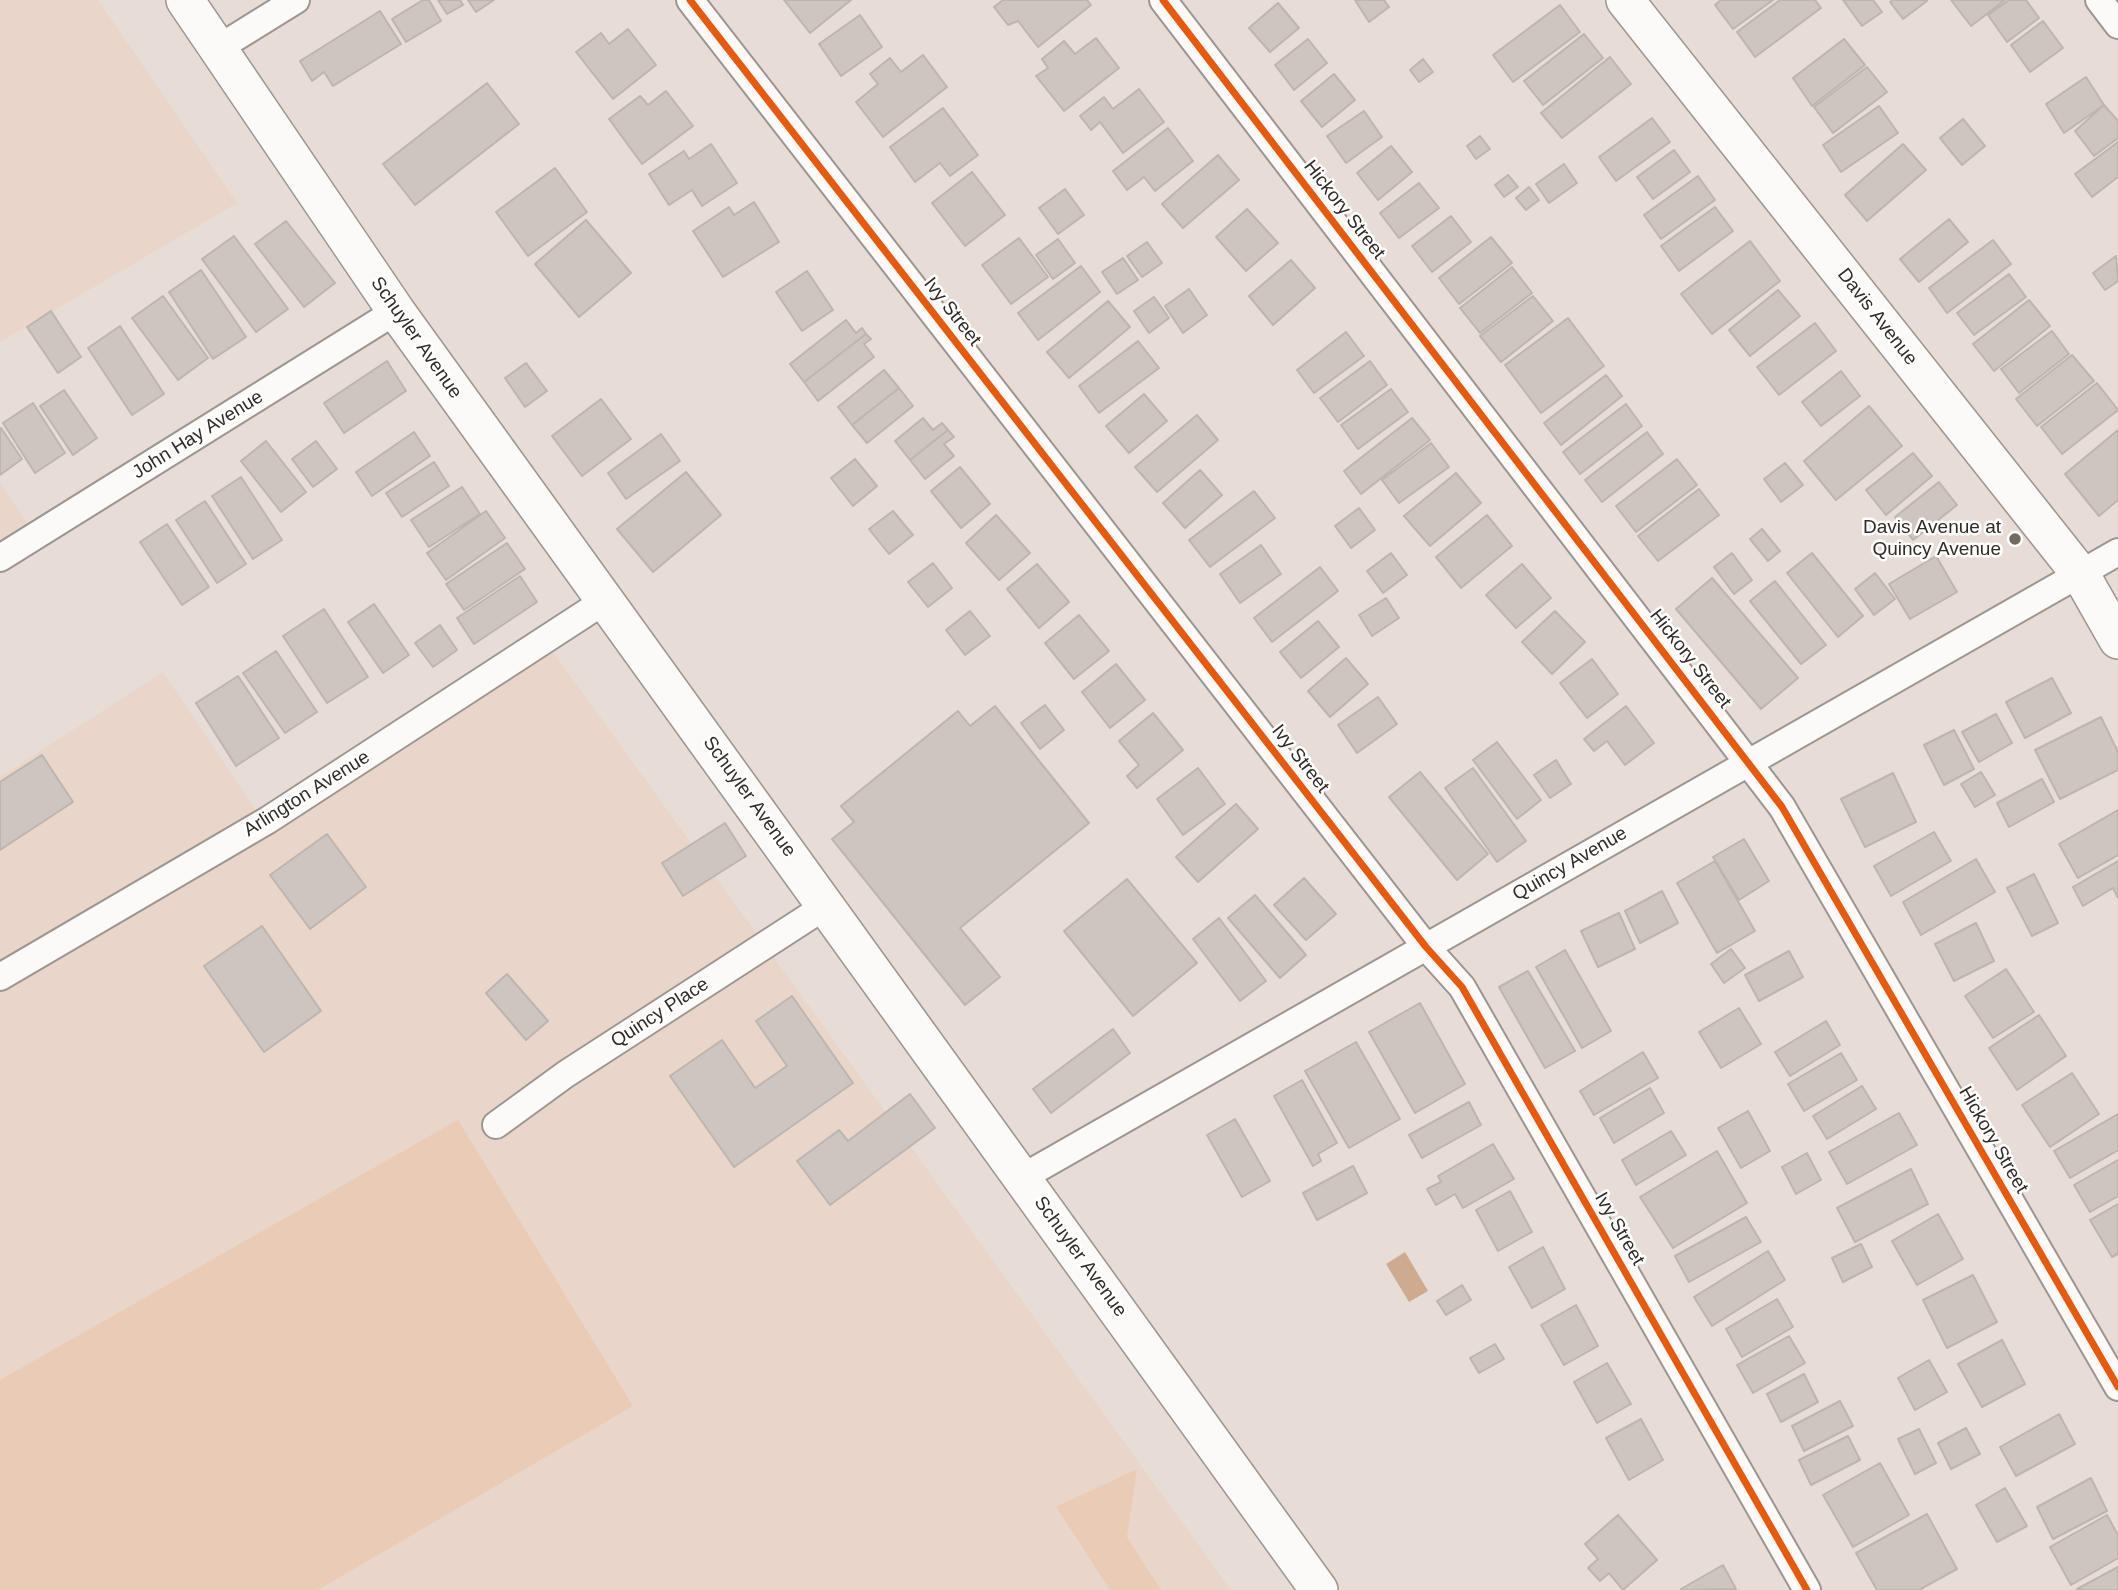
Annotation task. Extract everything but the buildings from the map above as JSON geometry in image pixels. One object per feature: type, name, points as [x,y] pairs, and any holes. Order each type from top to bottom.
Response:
[{"type":"main road","name":"Schuyler Avenue","points":[[185,0],[396,311],[1319,1590]]},
{"type":"main road","name":"Davis Avenue","points":[[1625,0],[2081,575],[2118,639]]},
{"type":"street","points":[[217,49],[296,0]]},
{"type":"street","name":"Ivy Street","points":[[690,0],[1426,947],[1462,987],[1807,1590]]},
{"type":"street","name":"Hickory Street","points":[[1163,0],[1782,807],[2118,1387]]},
{"type":"street","points":[[2099,0],[2118,25]]},
{"type":"street","name":"John Hay Avenue","points":[[0,558],[396,311]]},
{"type":"street","name":"Quincy Avenue","points":[[1023,1177],[2118,552]]},
{"type":"street","name":"Arlington Avenue","points":[[0,977],[268,820],[606,600]]},
{"type":"street","name":"Quincy Place","points":[[496,1125],[566,1074],[827,905]]},
{"type":"shaded area","points":[[0,0],[98,0],[237,203],[0,342]]},
{"type":"shaded area","points":[[0,483],[39,541],[0,566]]},
{"type":"shaded area","points":[[545,641],[1231,1590],[1161,1590],[1127,1537],[1136,1469],[1056,1508],[1110,1590],[318,1590],[633,1406],[0,1380],[0,777],[163,672],[261,818]]},
{"type":"shaded area","points":[[458,1120],[633,1406],[318,1590],[0,1590],[0,1380]]},
{"type":"shaded area","points":[[1405,1252],[1428,1291],[1409,1302],[1386,1264]]},
{"type":"shaded area","points":[[1137,1469],[1127,1537],[1161,1590],[1110,1590],[1056,1507]]},
{"type":"cycle path","points":[[690,0],[1426,947],[1462,987],[1807,1590]]},
{"type":"cycle path","points":[[1163,0],[1782,807],[2118,1387]]},
{"type":"place","name":"Davis Avenue at Quincy Avenue","points":[[2015,539]]}]
